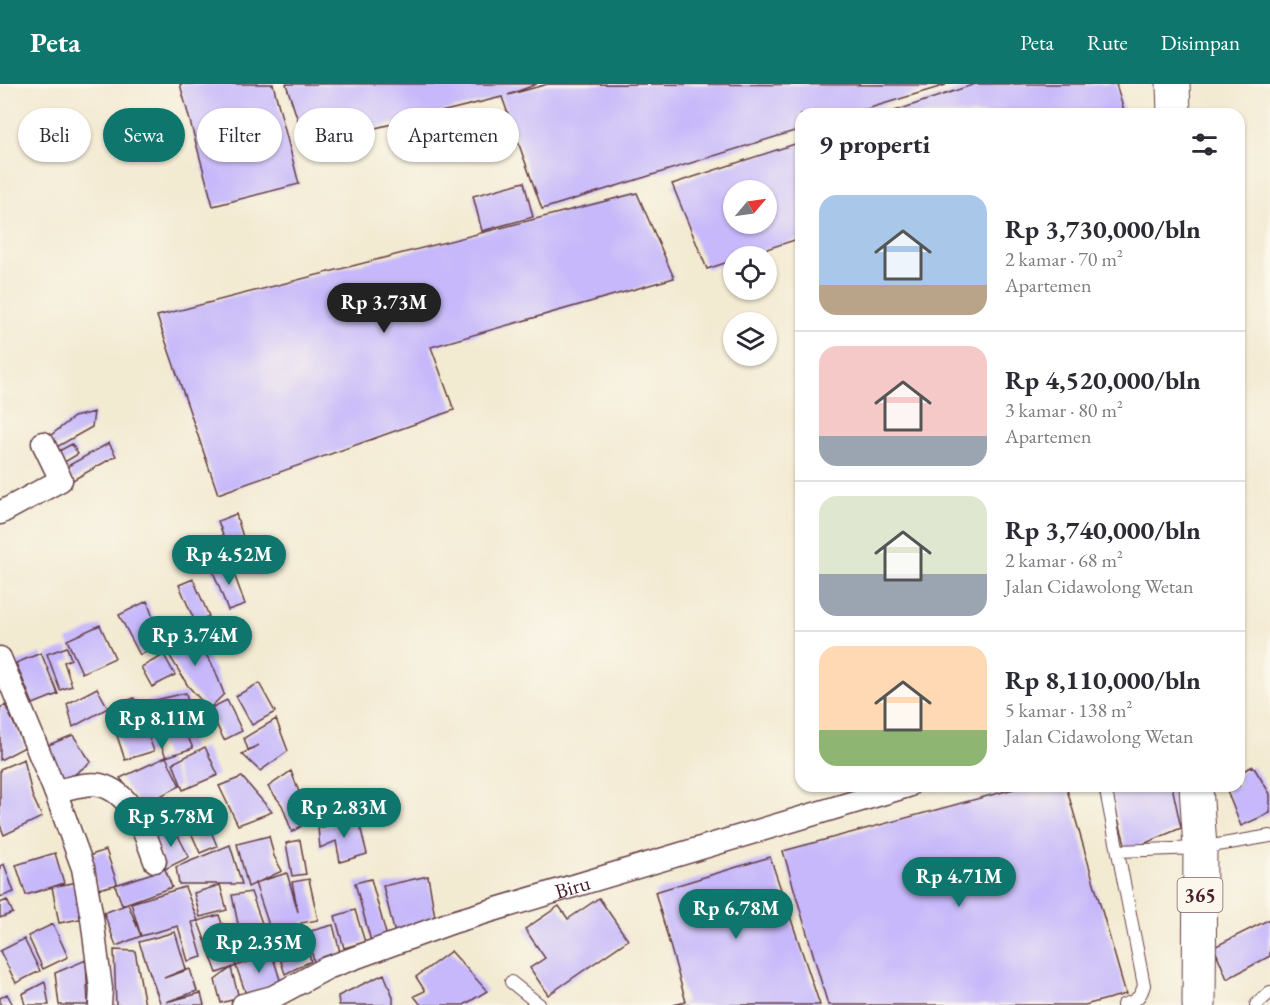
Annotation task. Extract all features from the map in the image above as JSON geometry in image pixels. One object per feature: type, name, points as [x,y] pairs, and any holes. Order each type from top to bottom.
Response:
[{"type":"main road","points":[[1173,84],[1174,108]]},
{"type":"main road","name":"365","points":[[1196,792],[1200,848],[1199,1005]]},
{"type":"street","points":[[0,513],[61,480],[43,444]]},
{"type":"street","points":[[0,658],[83,868],[101,989],[100,1005]]},
{"type":"street","points":[[54,791],[100,785],[120,795],[132,809],[155,861]]},
{"type":"street","name":"Biru","points":[[243,1005],[274,1001],[327,968],[453,922],[888,792]]},
{"type":"lane","points":[[1106,792],[1144,985],[1141,996],[1123,1005]]},
{"type":"lane","points":[[1119,851],[1200,848],[1270,836]]},
{"type":"lane","points":[[511,982],[540,1005]]},
{"type":"lane","points":[[1256,1005],[1270,992]]},
{"type":"building","points":[[180,84],[273,84],[279,108],[197,108],[197,147]]},
{"type":"building","points":[[286,84],[537,84],[508,95],[548,84],[946,85],[870,108],[795,108],[795,131],[542,209],[519,145],[519,108],[506,108],[502,97],[457,108],[387,108],[387,125],[375,128],[375,108],[294,108]]},
{"type":"building","points":[[975,84],[1116,84],[1123,108],[904,108]]},
{"type":"building","points":[[282,119],[299,184],[213,206],[201,162],[282,162]]},
{"type":"building","points":[[795,144],[795,240],[776,246],[723,246],[723,264],[707,269],[672,184]]},
{"type":"building","points":[[524,182],[533,217],[482,231],[473,196]]},
{"type":"building","points":[[637,193],[674,278],[431,347],[454,410],[218,494],[157,316]]},
{"type":"building","points":[[94,412],[92,427],[55,448],[50,436],[74,417]]},
{"type":"building","points":[[109,443],[116,456],[73,480],[66,467]]},
{"type":"building","points":[[72,444],[78,454],[63,463],[57,452]]},
{"type":"building","points":[[236,514],[243,537],[226,543],[218,521]]},
{"type":"building","points":[[230,563],[245,604],[228,610],[212,569]]},
{"type":"building","points":[[193,579],[209,616],[195,622],[179,585]]},
{"type":"building","points":[[147,601],[162,643],[140,655],[119,615]]},
{"type":"building","points":[[100,625],[115,658],[82,673],[67,640]]},
{"type":"building","points":[[190,627],[215,670],[224,694],[209,709],[188,686],[162,643]]},
{"type":"building","points":[[67,647],[71,659],[64,662],[72,686],[60,690],[47,654]]},
{"type":"building","points":[[41,653],[58,694],[33,704],[16,663]]},
{"type":"building","points":[[164,655],[175,675],[152,687],[141,667]]},
{"type":"building","points":[[259,683],[275,712],[252,725],[236,696]]},
{"type":"building","points":[[97,688],[108,708],[73,727],[67,704]]},
{"type":"building","points":[[186,693],[191,717],[180,720],[193,748],[166,757],[153,726],[147,702]]},
{"type":"building","points":[[134,698],[154,751],[125,760],[108,708]]},
{"type":"building","points":[[227,700],[242,731],[224,740],[209,709]]},
{"type":"building","points":[[5,705],[25,747],[0,760],[0,708]]},
{"type":"building","points":[[276,719],[288,751],[260,771],[242,754],[259,745],[248,750],[244,738]]},
{"type":"building","points":[[73,735],[91,762],[63,783],[46,746]]},
{"type":"building","points":[[205,747],[218,775],[183,790],[173,763]]},
{"type":"building","points":[[166,757],[180,786],[141,806],[120,778]]},
{"type":"building","points":[[24,759],[32,795],[42,817],[4,835],[0,825],[0,769]]},
{"type":"building","points":[[1253,766],[1270,794],[1270,813],[1241,826],[1227,792],[1245,792],[1245,770]]},
{"type":"building","points":[[291,771],[299,792],[328,808],[292,832],[282,805],[268,787]]},
{"type":"building","points":[[242,777],[272,812],[238,825],[219,786]]},
{"type":"building","points":[[1003,792],[1068,792],[1126,994],[1085,1005],[828,1005],[783,851]]},
{"type":"building","points":[[1111,792],[1173,792],[1181,828],[1127,851]]},
{"type":"building","points":[[358,818],[367,854],[340,862],[336,841],[320,848],[318,828]]},
{"type":"building","points":[[206,819],[217,846],[200,853],[186,821]]},
{"type":"building","points":[[174,828],[189,857],[165,869],[154,834]]},
{"type":"building","points":[[269,836],[274,856],[282,871],[248,887],[237,844]]},
{"type":"building","points":[[300,840],[306,874],[292,876],[286,843]]},
{"type":"building","points":[[230,845],[242,884],[179,884],[176,867]]},
{"type":"building","points":[[106,850],[117,883],[98,889],[88,856]]},
{"type":"building","points":[[55,853],[64,883],[26,895],[16,865]]},
{"type":"building","points":[[770,857],[820,1005],[673,1005],[686,1002],[655,892]]},
{"type":"building","points":[[4,864],[14,892],[0,897],[0,866]]},
{"type":"building","points":[[165,869],[172,887],[122,905],[115,885]]},
{"type":"building","points":[[287,873],[298,912],[292,882],[309,879],[318,920],[301,923],[311,961],[285,974],[255,883]]},
{"type":"building","points":[[428,876],[435,917],[395,934],[383,886]]},
{"type":"building","points":[[371,879],[388,941],[372,945],[355,883]]},
{"type":"building","points":[[78,882],[85,918],[59,923],[52,887]]},
{"type":"building","points":[[220,885],[227,910],[200,917],[194,893]]},
{"type":"building","points":[[185,887],[198,921],[192,922],[202,957],[188,961],[178,926],[141,936],[131,903]]},
{"type":"building","points":[[251,892],[269,943],[244,953],[232,895]]},
{"type":"building","points":[[599,898],[628,940],[548,995],[530,968],[545,958],[525,929],[559,906],[568,919]]},
{"type":"building","points":[[7,900],[13,913],[0,918],[0,903]]},
{"type":"building","points":[[128,904],[141,936],[116,946],[104,913]]},
{"type":"building","points":[[355,910],[365,942],[344,948],[335,916]]},
{"type":"building","points":[[219,915],[236,966],[217,973],[198,921]]},
{"type":"building","points":[[1270,919],[1270,956],[1227,979],[1214,947]]},
{"type":"building","points":[[53,924],[68,957],[43,969],[28,936]]},
{"type":"building","points":[[333,925],[341,956],[315,966],[307,932]]},
{"type":"building","points":[[175,932],[186,969],[164,978],[190,969],[197,991],[166,1002],[201,993],[204,1005],[161,1005],[139,942]]},
{"type":"building","points":[[24,939],[40,971],[16,983],[0,951]]},
{"type":"building","points":[[114,950],[135,951],[145,1005],[116,1005]]},
{"type":"building","points":[[451,951],[487,991],[464,1005],[421,1005],[414,996],[425,991],[416,977]]},
{"type":"building","points":[[272,954],[281,983],[246,994],[236,966]]},
{"type":"building","points":[[86,960],[88,1005],[59,1005],[55,973]]},
{"type":"building","points":[[231,968],[239,998],[221,1003],[215,980]]},
{"type":"building","points":[[384,974],[393,997],[393,1005],[339,1005],[338,996]]},
{"type":"building","points":[[45,982],[49,1005],[25,1005],[22,994]]},
{"type":"building","points":[[7,994],[13,1005],[0,1005],[0,998]]}]
